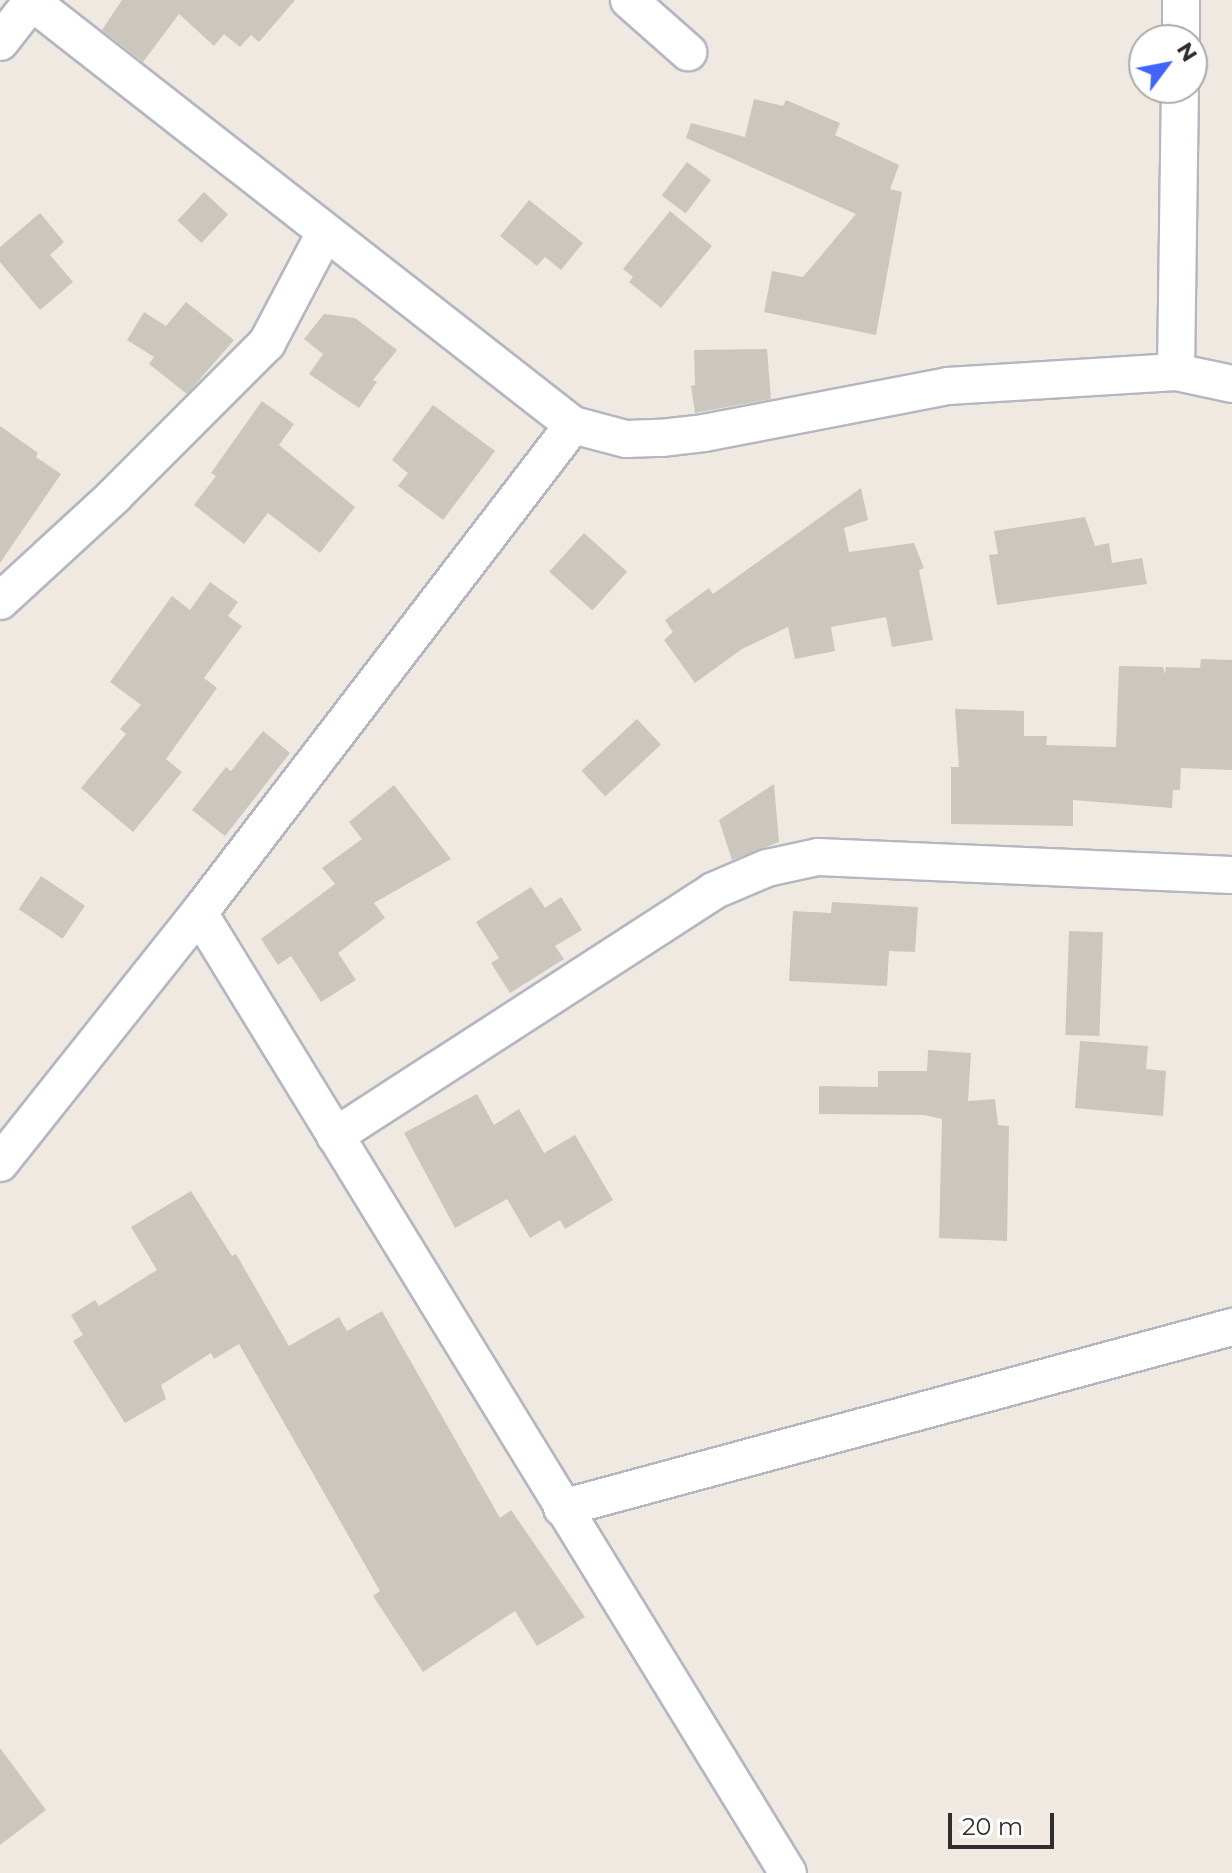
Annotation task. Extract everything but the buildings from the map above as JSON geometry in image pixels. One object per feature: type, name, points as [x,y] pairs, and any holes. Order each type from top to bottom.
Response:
[{"type":"street","points":[[629,0],[688,52]]},
{"type":"street","points":[[1181,0],[1181,24]]},
{"type":"street","points":[[0,42],[33,1],[573,425],[626,439],[661,438],[704,433],[948,386],[1176,372],[1232,384]]},
{"type":"street","points":[[1176,372],[1180,104]]},
{"type":"street","points":[[0,601],[114,496],[267,343],[325,233]]},
{"type":"street","points":[[0,1163],[199,913],[573,425]]},
{"type":"street","points":[[335,1136],[713,891],[767,868],[818,857],[1232,875]]},
{"type":"street","points":[[199,913],[788,1873]]},
{"type":"street","points":[[562,1508],[1232,1327]]}]
